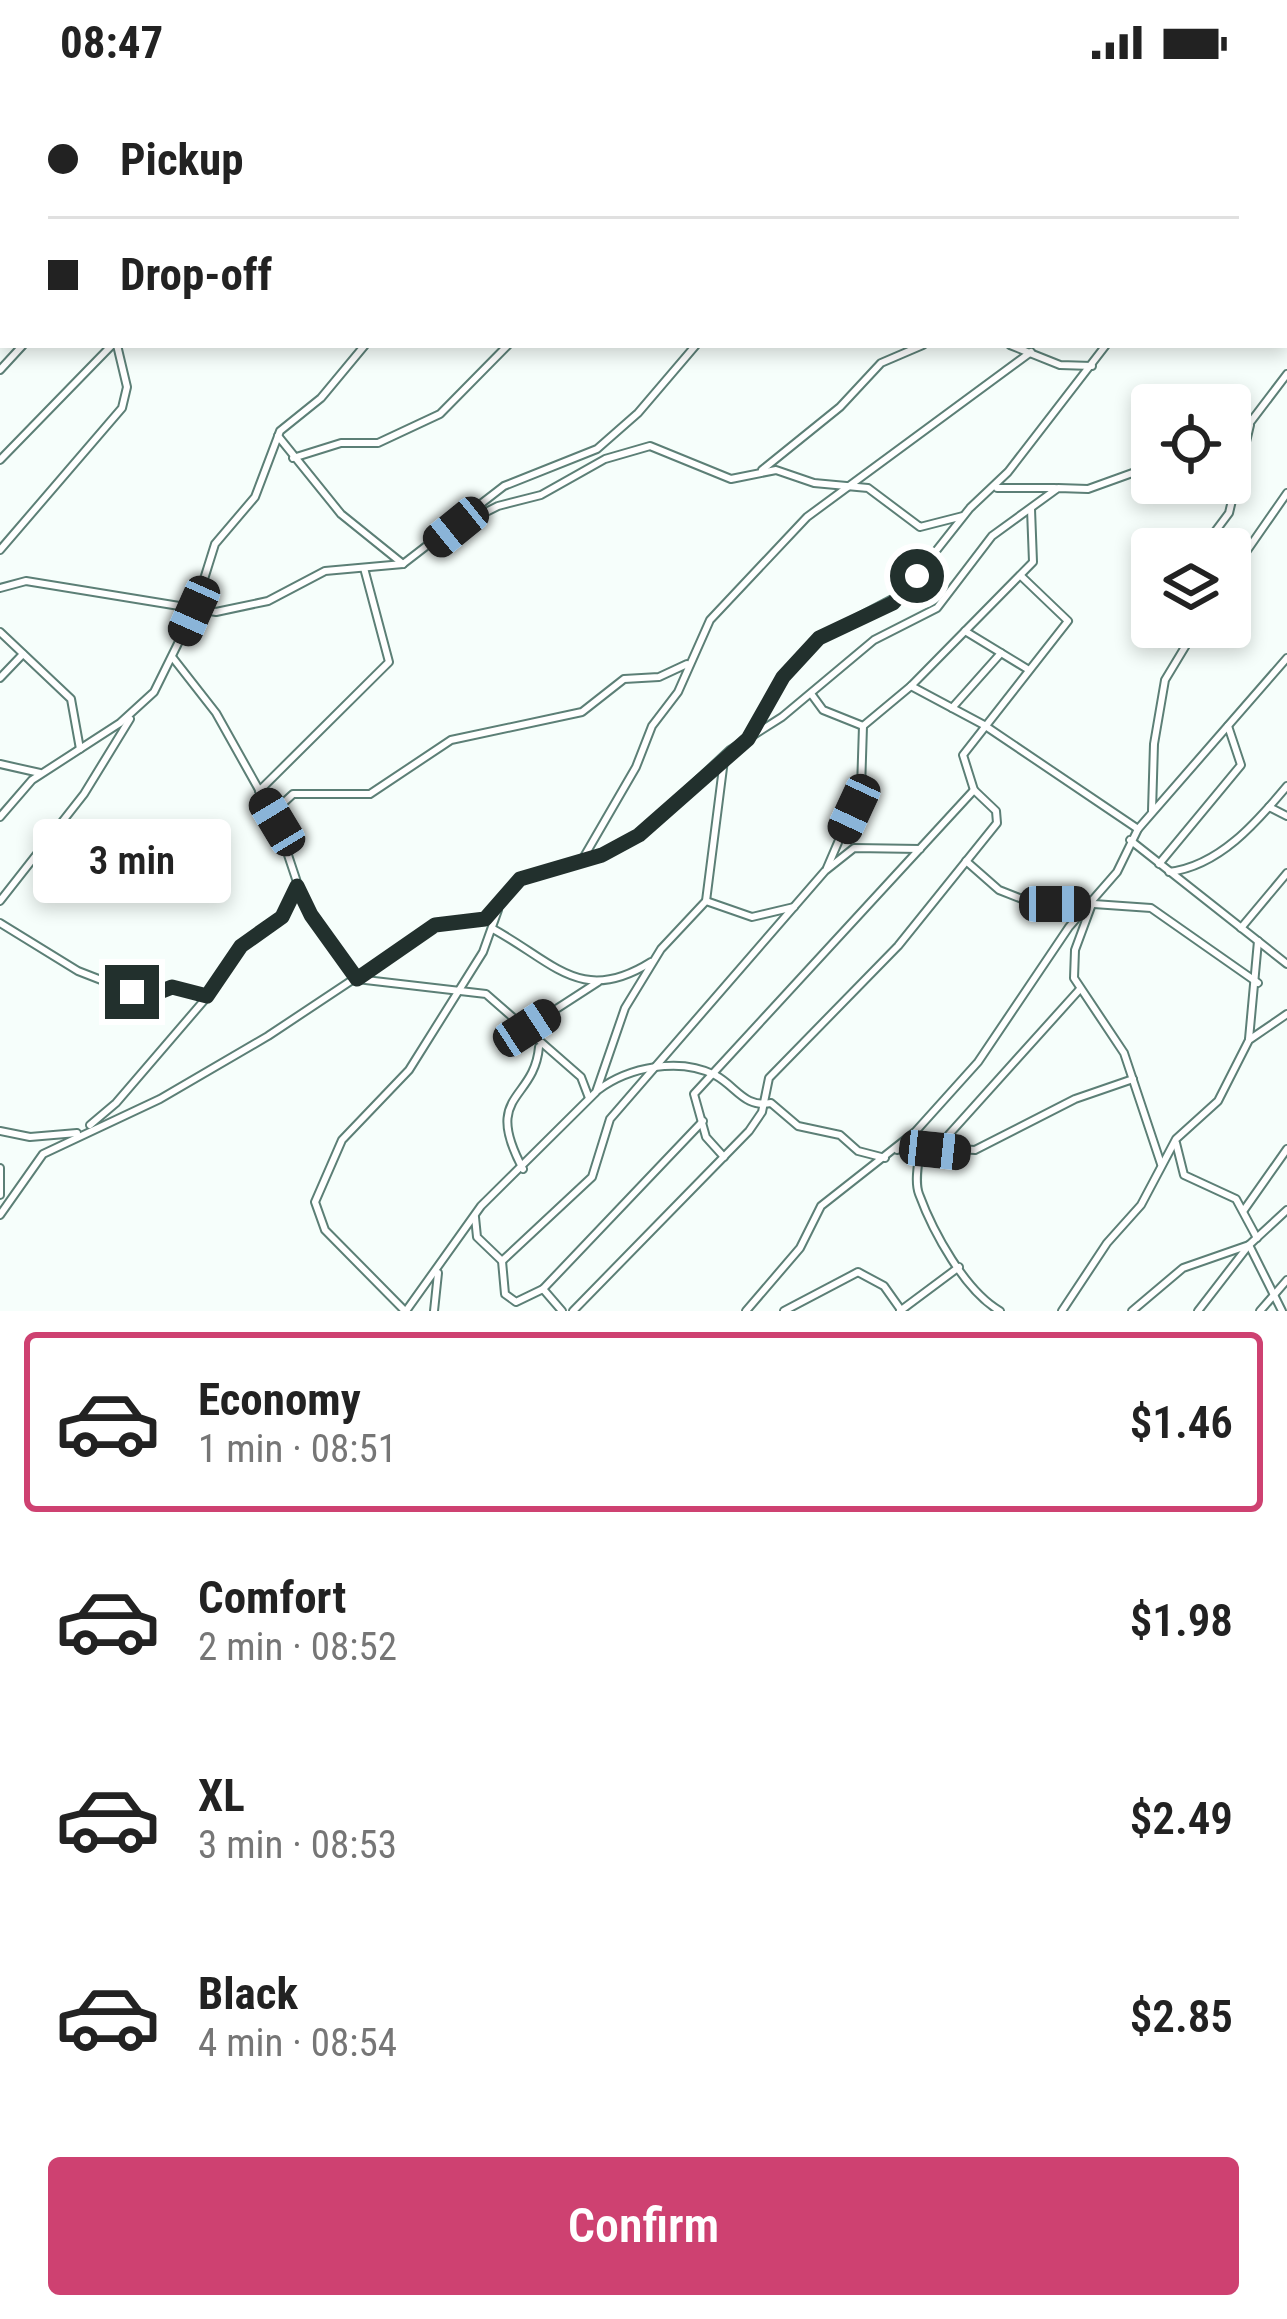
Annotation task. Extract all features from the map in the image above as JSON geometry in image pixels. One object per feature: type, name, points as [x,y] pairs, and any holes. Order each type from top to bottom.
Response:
[{"type":"street","points":[[0,460],[111,348]]},
{"type":"street","points":[[0,550],[122,408],[127,387],[115,348]]},
{"type":"street","points":[[0,817],[43,774],[135,711],[154,692],[194,611],[215,544],[255,497],[278,436],[321,398],[363,348]]},
{"type":"street","points":[[293,458],[341,442],[378,443],[440,414],[505,348]]},
{"type":"street","points":[[0,588],[26,581],[194,611],[254,607],[325,571],[403,564],[517,478],[597,449],[638,413],[693,348]]},
{"type":"street","points":[[758,473],[795,438],[840,407],[881,363],[916,348]]},
{"type":"street","points":[[583,858],[710,620],[795,528],[1034,348],[1060,364],[1094,366]]},
{"type":"street","points":[[748,739],[794,663],[830,629],[893,603],[963,516],[993,488],[1104,348]]},
{"type":"street","points":[[1251,424],[1287,374]]},
{"type":"street","points":[[278,436],[350,523],[403,564]]},
{"type":"street","points":[[456,527],[498,506],[541,495],[605,459],[650,446],[731,479],[776,470],[814,483],[878,492],[920,527],[963,516]]},
{"type":"street","points":[[993,488],[1088,489],[1131,474]]},
{"type":"street","points":[[0,1131],[41,1137],[82,1131],[160,1099],[357,979],[435,925],[485,919],[520,879],[612,851],[639,835],[725,756],[811,694],[874,640],[937,608],[992,536],[1058,488]]},
{"type":"street","points":[[1251,544],[1287,493]]},
{"type":"street","points":[[502,1261],[597,1170],[602,1131],[825,871],[861,789],[863,726],[911,686],[1021,576],[1034,557],[1031,509]]},
{"type":"street","points":[[259,791],[389,662],[364,568]]},
{"type":"street","points":[[573,1311],[759,1118],[769,1078],[898,946],[998,818],[974,790],[963,755],[1068,621],[1021,576]]},
{"type":"street","points":[[965,631],[1029,670]]},
{"type":"street","points":[[0,632],[71,699],[80,749]]},
{"type":"street","points":[[1152,812],[1154,744],[1165,680],[1184,648]]},
{"type":"street","points":[[952,708],[1001,653]]},
{"type":"street","points":[[0,678],[22,654]]},
{"type":"street","points":[[172,658],[211,704],[277,822],[311,915],[357,979],[460,987],[496,999],[585,1081],[592,1096]]},
{"type":"street","points":[[746,1311],[800,1248],[821,1206],[915,1132],[978,1062],[1089,904],[1117,872],[1138,829],[1287,658]]},
{"type":"street","points":[[277,822],[280,807],[293,794],[362,796],[451,740],[583,712],[624,679],[659,677],[689,664]]},
{"type":"street","points":[[911,686],[985,724],[1138,829]]},
{"type":"street","points":[[811,694],[823,710],[863,726]]},
{"type":"street","points":[[0,902],[84,794],[135,711]]},
{"type":"street","points":[[1159,863],[1241,765],[1228,726]]},
{"type":"street","points":[[592,1096],[625,1008],[655,959],[706,901],[725,756]]},
{"type":"street","points":[[0,764],[43,774]]},
{"type":"street","points":[[1169,872],[1208,860],[1270,807],[1287,786]]},
{"type":"street","points":[[724,1157],[710,1145],[693,1098],[974,790]]},
{"type":"street","points":[[1270,807],[1287,815]]},
{"type":"street","points":[[1130,840],[1287,964]]},
{"type":"street","points":[[825,871],[863,846],[920,849]]},
{"type":"street","points":[[966,861],[999,890],[1022,899],[1151,908],[1258,983]]},
{"type":"street","points":[[1240,928],[1287,873]]},
{"type":"street","points":[[0,1215],[34,1160],[116,1103],[207,996],[241,946],[282,917],[297,886]]},
{"type":"street","points":[[706,901],[752,917],[796,907]]},
{"type":"street","points":[[500,902],[494,929],[410,1070],[342,1141],[314,1209],[326,1230],[405,1311],[476,1213],[592,1096],[622,1075],[660,1065],[713,1074],[748,1102],[776,1105],[798,1126],[840,1135],[858,1151],[884,1157],[908,1146],[975,1150],[1075,1099],[1133,1079]]},
{"type":"street","points":[[1089,904],[1075,950],[1080,988],[1120,1045],[1162,1166]]},
{"type":"street","points":[[0,923],[78,971],[132,992],[152,995],[172,987],[207,996]]},
{"type":"street","points":[[494,929],[554,967],[598,982],[616,982],[655,959]]},
{"type":"street","points":[[1062,1311],[1107,1243],[1141,1205],[1176,1139],[1218,1101],[1249,1040],[1258,983],[1258,941]]},
{"type":"street","points":[[527,1028],[598,982]]},
{"type":"street","points":[[935,1150],[1080,988]]},
{"type":"street","points":[[1249,1040],[1287,1014]]},
{"type":"street","points":[[523,1169],[508,1139],[507,1112],[513,1094],[536,1063],[539,1043]]},
{"type":"street","points":[[476,1213],[477,1237],[502,1261],[508,1300],[543,1289],[703,1121]]},
{"type":"street","points":[[1176,1139],[1184,1175],[1225,1191],[1244,1210],[1257,1238]]},
{"type":"street","points":[[920,1147],[917,1190],[959,1267],[980,1296],[1000,1311]]},
{"type":"street","points":[[1244,1210],[1287,1149]]},
{"type":"street","points":[[0,1168],[0,1195]]},
{"type":"street","points":[[1198,1311],[1249,1245],[1287,1210]]},
{"type":"street","points":[[1249,1245],[1282,1311]]},
{"type":"street","points":[[1132,1311],[1183,1268],[1249,1245]]},
{"type":"street","points":[[784,1311],[797,1309],[859,1271],[884,1286],[900,1311],[959,1267]]},
{"type":"street","points":[[434,1311],[439,1269]]},
{"type":"street","points":[[1260,1311],[1287,1280]]},
{"type":"street","points":[[543,1289],[562,1311]]},
{"type":"route","points":[[132,992],[152,995],[172,987],[207,996],[241,946],[282,917],[297,886],[311,915],[357,979],[435,925],[485,919],[520,879],[602,855],[639,835],[730,750],[748,739],[783,677],[819,638],[844,622],[893,603],[917,576]]}]
